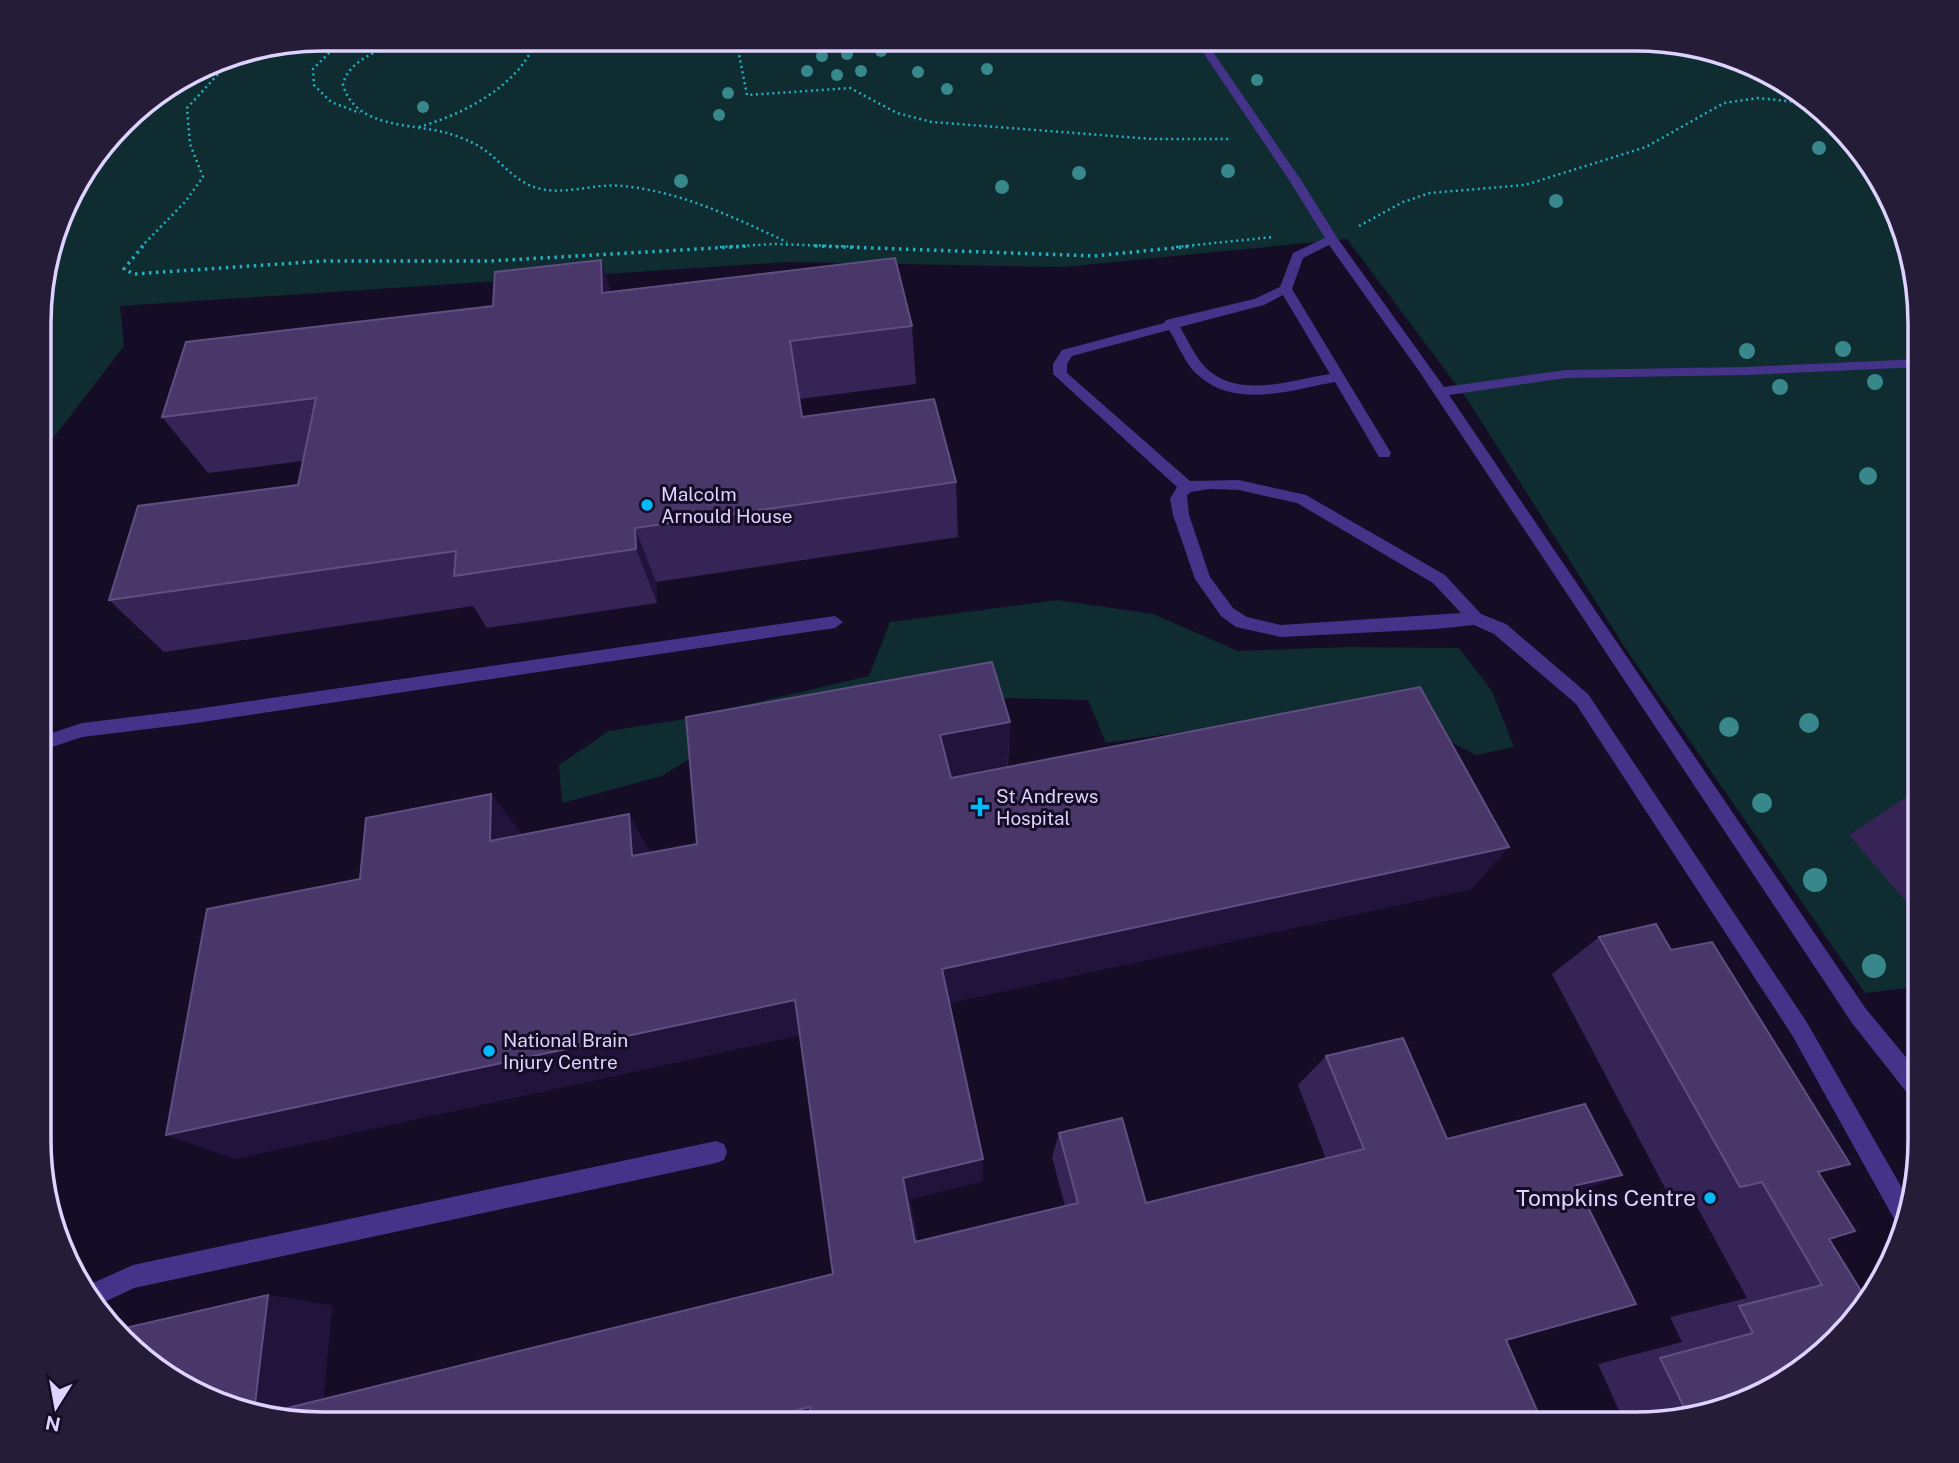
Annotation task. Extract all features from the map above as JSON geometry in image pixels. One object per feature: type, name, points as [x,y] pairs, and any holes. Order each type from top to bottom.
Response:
[{"type":"lane","points":[[1207,51],[1332,240],[1440,392],[1859,1016],[1908,1076]]},
{"type":"lane","points":[[1188,487],[1060,374],[1059,364],[1067,353],[1171,323],[1259,302],[1286,289],[1297,256],[1318,244],[1332,240]]},
{"type":"lane","points":[[1286,289],[1384,453]]},
{"type":"lane","points":[[1171,323],[1202,372],[1231,390],[1252,391],[1340,377]]},
{"type":"lane","points":[[1440,392],[1566,374],[1745,371],[1908,364]]},
{"type":"lane","points":[[1475,618],[1436,623],[1281,631],[1242,622],[1227,612],[1203,579],[1178,506],[1181,492],[1188,487],[1238,485],[1301,499],[1439,579],[1475,618],[1500,629],[1582,699],[1800,1028],[1900,1207]]},
{"type":"lane","points":[[51,740],[82,730],[177,719],[835,622]]},
{"type":"lane","points":[[98,1293],[133,1278],[716,1152]]},
{"type":"path","points":[[332,51],[313,69],[314,85],[331,102],[364,114],[444,132],[473,142],[522,182],[537,188],[553,190],[618,186],[645,189],[731,216],[791,244]]},
{"type":"path","points":[[364,114],[350,102],[342,86],[345,74],[355,64],[382,51]]},
{"type":"path","points":[[418,128],[452,118],[486,100],[532,51]]},
{"type":"path","points":[[738,51],[747,95],[850,88],[897,113],[932,122],[1152,139],[1268,140]]},
{"type":"path","points":[[223,70],[187,108],[190,144],[203,177],[191,197],[141,244],[124,269],[134,274],[324,261],[490,261],[791,244],[1094,256],[1267,237],[1332,240],[1403,202],[1430,193],[1525,185],[1646,147],[1724,103],[1758,98],[1794,102]]},
{"type":"green space","points":[[305,51],[1654,51],[1689,56],[1740,71],[1772,87],[1802,107],[1852,157],[1872,187],[1888,219],[1903,270],[1908,305],[1908,988],[1865,993],[1626,649],[1467,399],[1347,239],[1064,267],[788,262],[120,306],[124,346],[51,441],[53,288],[65,236],[87,187],[118,144],[157,107],[187,87],[219,71],[270,56]]},
{"type":"green space","points":[[1057,600],[1153,614],[1238,651],[1350,647],[1459,648],[1492,691],[1514,747],[1476,755],[1418,725],[1342,709],[1106,743],[1088,700],[1008,698],[854,716],[720,740],[662,776],[562,803],[559,765],[609,731],[685,719],[869,676],[890,622]]},
{"type":"building","points":[[895,258],[912,326],[790,341],[802,417],[934,399],[956,482],[635,528],[636,549],[454,576],[456,551],[109,600],[138,506],[298,485],[316,398],[162,417],[186,342],[493,306],[495,272],[601,260],[602,293]]},
{"type":"building","name":"National Brain Injury Centre","points":[[992,662],[1010,722],[940,735],[951,778],[1420,687],[1509,847],[942,969],[983,1159],[903,1178],[915,1242],[1078,1203],[1059,1133],[1122,1118],[1146,1203],[1364,1149],[1326,1056],[1403,1038],[1447,1139],[1585,1104],[1622,1175],[1577,1185],[1636,1304],[1506,1340],[1538,1412],[811,1412],[810,1407],[790,1412],[305,1412],[283,1409],[833,1274],[795,1000],[166,1135],[207,909],[360,879],[366,818],[491,794],[490,841],[629,814],[632,856],[697,844],[686,717]]},
{"type":"building","points":[[1656,924],[1671,950],[1712,942],[1850,1164],[1818,1172],[1855,1231],[1829,1239],[1862,1292],[1841,1319],[1802,1356],[1772,1376],[1740,1392],[1689,1407],[1684,1408],[1660,1358],[1753,1333],[1739,1306],[1822,1285],[1762,1182],[1740,1187],[1599,937]]},
{"type":"building","points":[[268,1295],[255,1403],[219,1392],[187,1376],[157,1356],[127,1328]]},
{"type":"place","name":"Malcolm Arnould House","points":[[647,505]]},
{"type":"place","name":"St Andrews Hospital","points":[[980,807]]},
{"type":"place","name":"National Brain Injury Centre","points":[[489,1051]]},
{"type":"place","name":"Tompkins Centre","points":[[1710,1198]]}]
